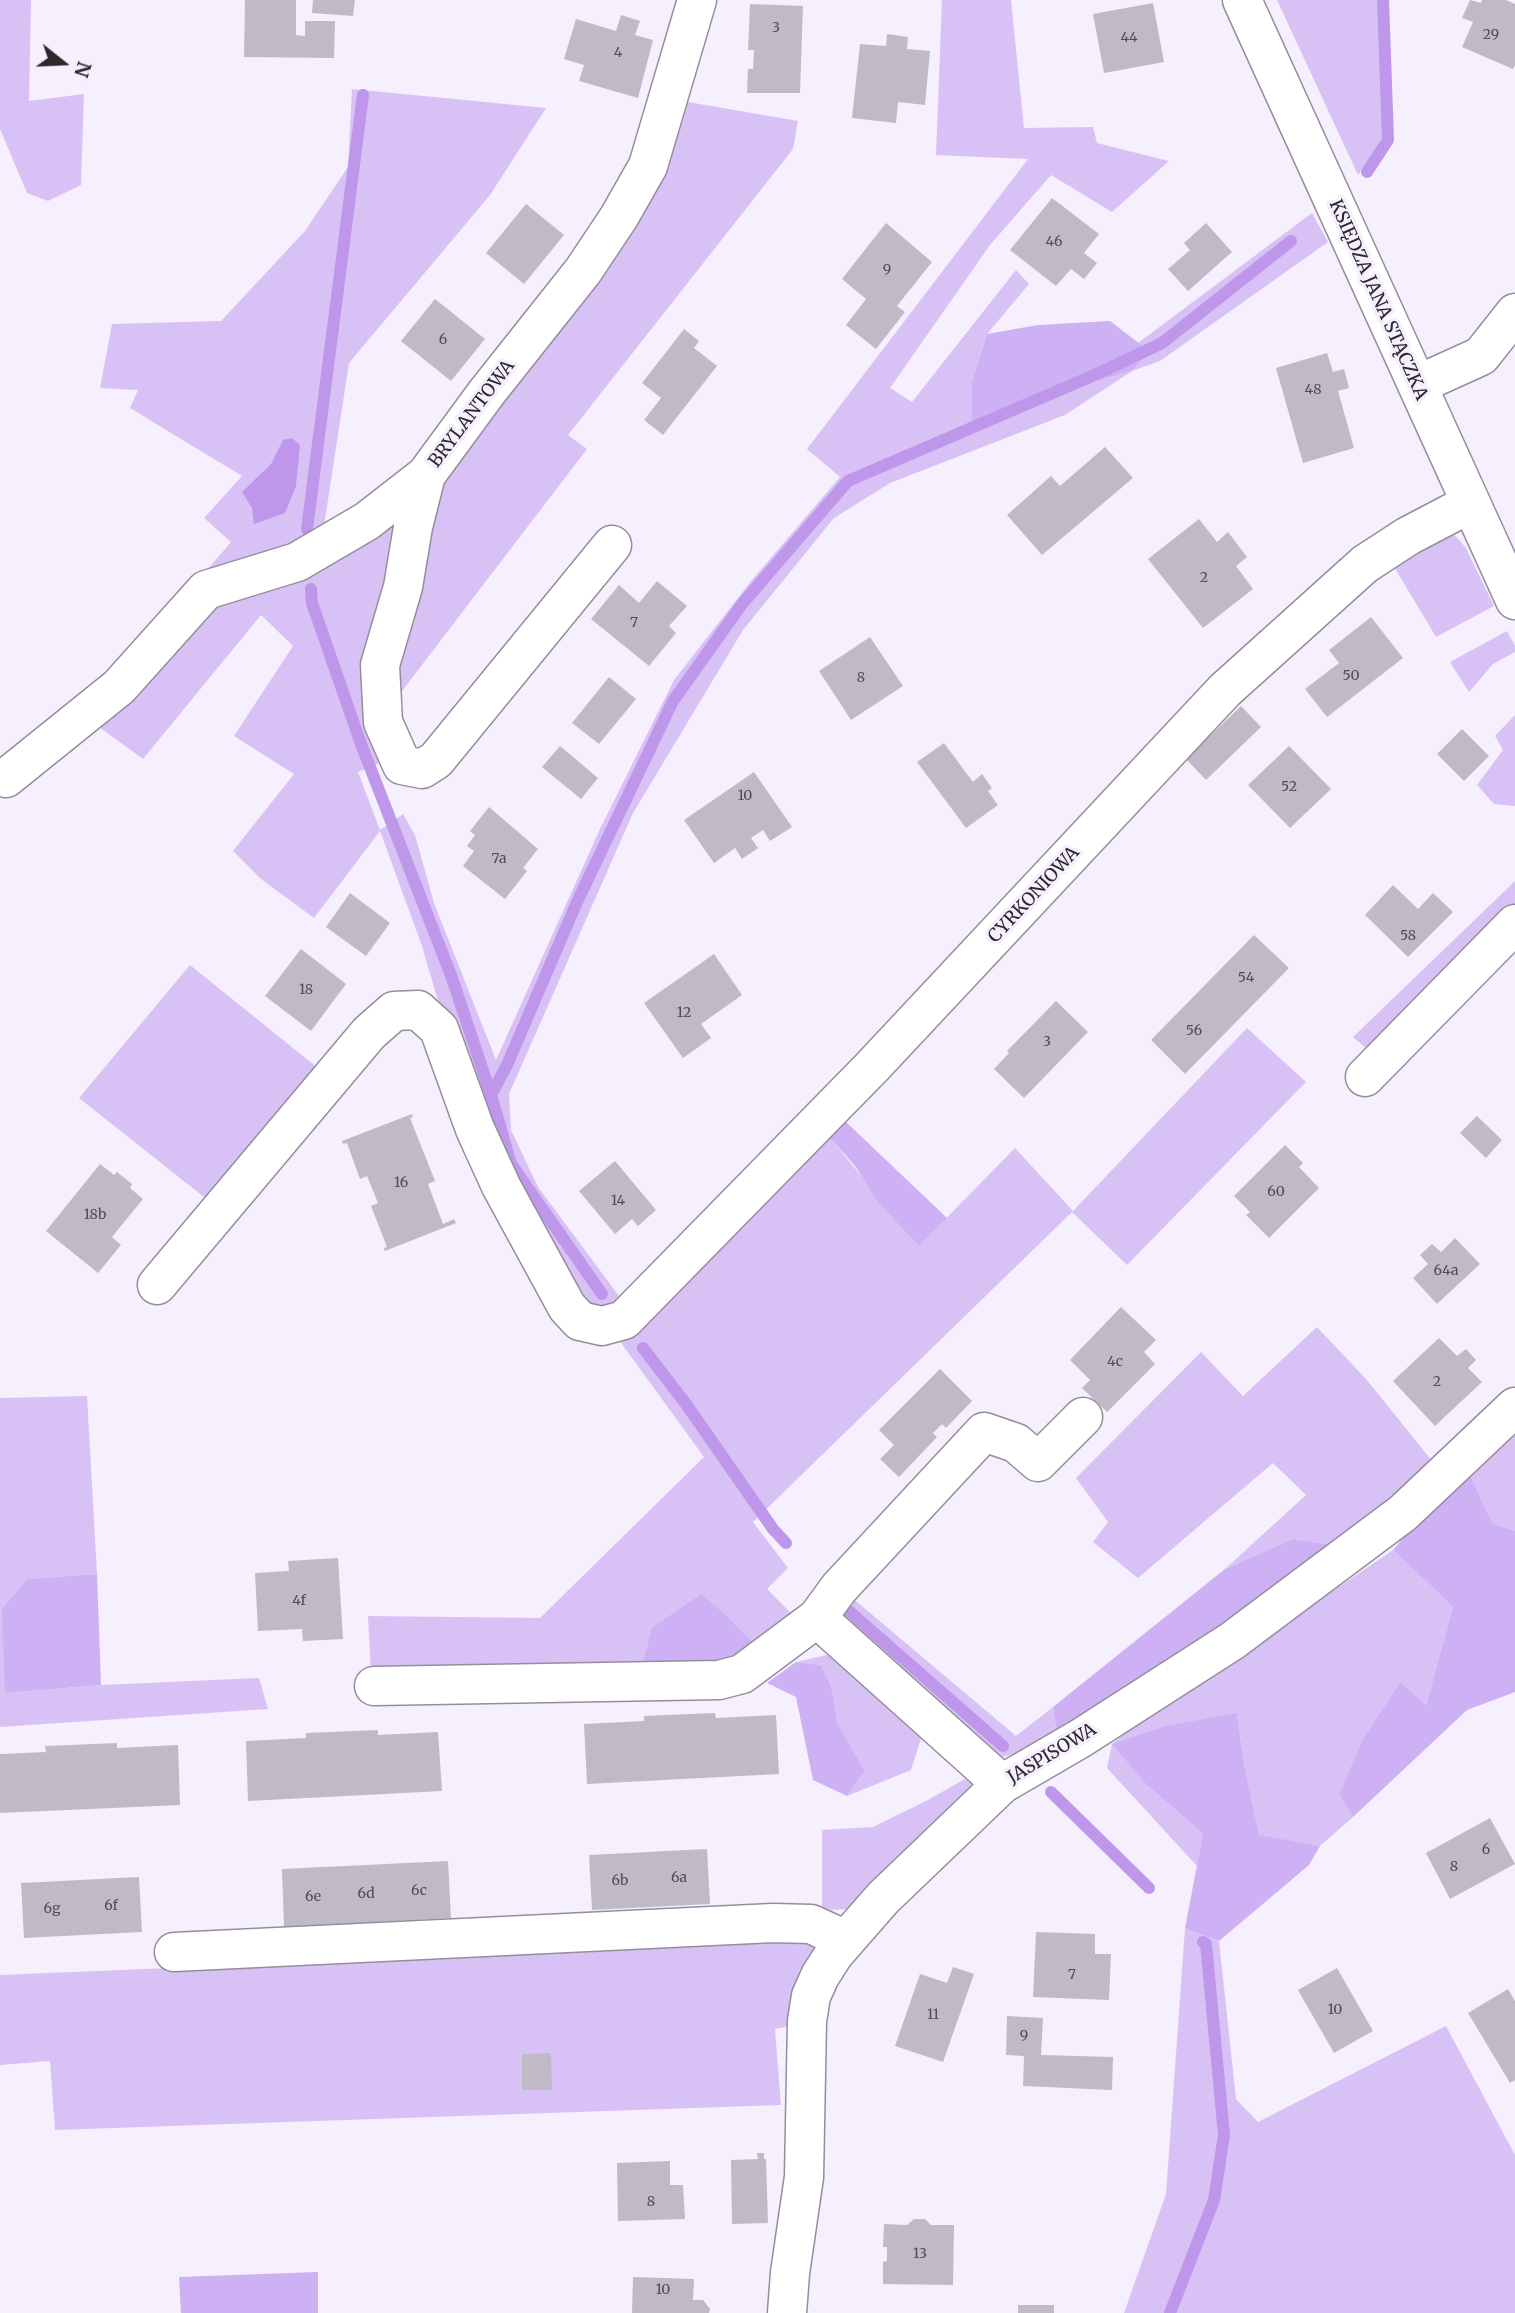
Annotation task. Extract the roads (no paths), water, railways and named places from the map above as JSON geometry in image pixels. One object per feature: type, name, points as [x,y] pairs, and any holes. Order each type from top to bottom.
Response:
[{"type":"street","name":"BRYLANTOWA","points":[[6,778],[119,687],[206,590],[297,562],[367,521],[426,475],[487,392],[583,271],[620,217],[648,166],[696,0]]},
{"type":"street","name":"KSIĘDZA JANA STĄCZKA","points":[[1242,0],[1515,600]]},
{"type":"street","points":[[1417,385],[1481,356],[1515,313]]},
{"type":"street","points":[[426,475],[413,527],[403,587],[380,665],[383,722],[402,765],[422,769],[436,760],[612,545]]},
{"type":"street","name":"CYRKONIOWA","points":[[157,1285],[369,1033],[394,1011],[418,1010],[439,1029],[475,1129],[501,1186],[567,1307],[580,1321],[601,1326],[624,1320],[872,1067],[1224,690],[1365,564],[1408,536],[1471,503]]},
{"type":"street","points":[[1365,1077],[1515,924]]},
{"type":"street","name":"JASPISOWA","points":[[788,2313],[790,2273],[804,2177],[807,2021],[811,1996],[820,1976],[846,1940],[883,1898],[1002,1784],[1081,1738],[1232,1641],[1404,1513],[1515,1407]]},
{"type":"street","points":[[374,1686],[719,1680],[742,1674],[817,1618],[839,1588],[984,1432],[1016,1443],[1038,1462],[1083,1417]]},
{"type":"street","points":[[817,1618],[1002,1784]]},
{"type":"street","points":[[174,1952],[773,1923],[811,1924],[846,1940]]},
{"type":"waterway","points":[[1367,172],[1388,140],[1383,0]]},
{"type":"waterway","points":[[307,529],[363,95]]},
{"type":"waterway","points":[[491,1095],[507,1065],[577,902],[673,701],[742,604],[848,481],[1097,374],[1162,343],[1291,241]]},
{"type":"waterway","points":[[311,589],[312,603],[361,744],[452,978],[511,1164],[602,1294]]},
{"type":"waterway","points":[[643,1348],[686,1404],[773,1529],[786,1543]]},
{"type":"waterway","points":[[850,1612],[1003,1746]]},
{"type":"waterway","points":[[1051,1792],[1149,1888]]},
{"type":"waterway","points":[[1170,2313],[1214,2200],[1224,2135],[1206,1944],[1203,1942]]}]
